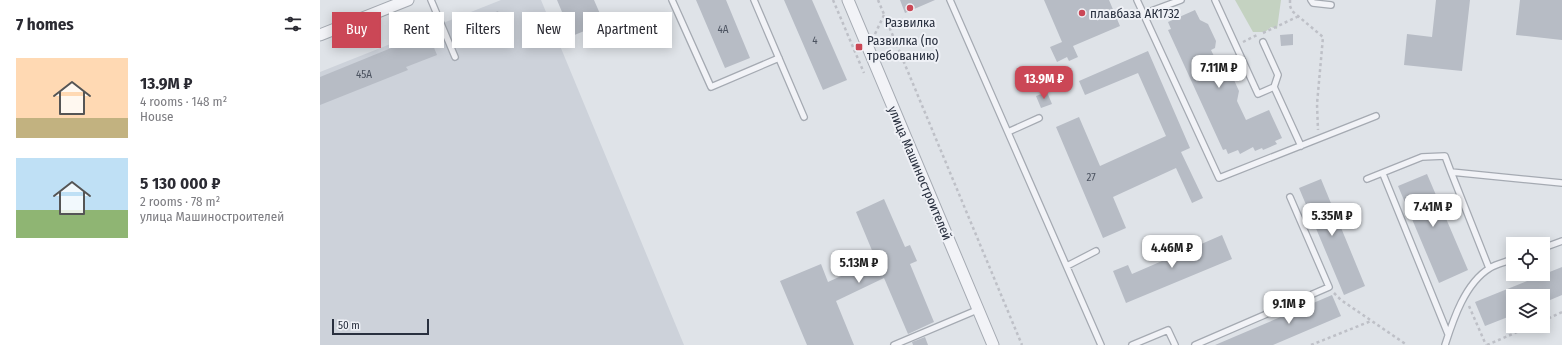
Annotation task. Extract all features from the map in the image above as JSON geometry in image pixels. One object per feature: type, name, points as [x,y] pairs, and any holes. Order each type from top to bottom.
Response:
[{"type":"street","points":[[320,35],[408,0]]},
{"type":"street","name":"улица Машиностроителей","points":[[848,0],[993,345]]},
{"type":"lane","points":[[431,0],[455,57]]},
{"type":"lane","points":[[672,0],[711,87],[779,58]]},
{"type":"lane","points":[[754,0],[804,117]]},
{"type":"lane","points":[[950,0],[1101,345]]},
{"type":"lane","points":[[1137,0],[1219,178],[1376,116]]},
{"type":"lane","points":[[1143,14],[1182,0]]},
{"type":"lane","points":[[1215,0],[1258,94],[1274,87]]},
{"type":"lane","points":[[1311,0],[1313,3],[1331,5]]},
{"type":"lane","points":[[1263,42],[1278,75],[1274,87],[1301,146]]},
{"type":"lane","points":[[1008,132],[1039,118]]},
{"type":"lane","points":[[1368,179],[1422,157],[1445,156],[1489,268]]},
{"type":"lane","points":[[1451,172],[1562,182]]},
{"type":"lane","points":[[1383,174],[1448,334]]},
{"type":"lane","points":[[1195,345],[1329,287],[1290,197]]},
{"type":"lane","points":[[1550,245],[1562,241]]},
{"type":"lane","points":[[1067,266],[1096,251]]},
{"type":"lane","points":[[1445,345],[1453,318],[1470,286],[1489,268],[1506,262]]},
{"type":"lane","points":[[894,345],[977,310]]},
{"type":"lane","points":[[1132,345],[1168,330],[1174,345]]},
{"type":"path","points":[[878,0],[1022,345]]},
{"type":"path","points":[[1290,0],[1292,11],[1323,37],[1317,104],[1318,139]]},
{"type":"path","points":[[1236,45],[1299,16]]},
{"type":"path","points":[[1329,287],[1341,300],[1407,345]]},
{"type":"path","points":[[1465,296],[1486,345],[1514,333]]},
{"type":"path","points":[[1550,318],[1562,312]]},
{"type":"path","points":[[1311,345],[1371,321]]},
{"type":"shaded area","points":[[501,0],[541,0],[546,12],[522,12],[522,48],[561,48],[684,345],[320,345],[320,72],[389,45],[389,48],[444,48],[444,23],[452,19],[452,48],[514,48],[514,12],[471,12]]},
{"type":"green space","points":[[1235,0],[1281,0],[1277,29],[1271,27],[1265,32],[1253,32]]},
{"type":"building","points":[[557,0],[594,0],[599,12],[583,12],[583,32],[575,35],[575,12],[562,12]]},
{"type":"building","points":[[696,0],[726,0],[750,58],[725,68]]},
{"type":"building","points":[[784,0],[812,0],[847,80],[823,90]]},
{"type":"building","name":"Развилка","points":[[900,0],[935,0],[905,13]]},
{"type":"building","name":"плавбаза АК1732","points":[[1044,0],[1109,0],[1120,26],[1073,46],[1078,57],[1069,61],[1067,57],[1057,62],[1050,47],[1062,42]]},
{"type":"building","points":[[1436,0],[1470,0],[1462,71],[1404,65],[1407,34],[1432,37]]},
{"type":"building","points":[[1520,0],[1562,0],[1562,40],[1516,35]]},
{"type":"building","points":[[1195,10],[1200,20],[1208,24],[1216,41],[1215,48],[1211,50],[1217,62],[1229,69],[1239,91],[1237,101],[1246,120],[1269,110],[1282,138],[1275,141],[1277,144],[1263,150],[1262,148],[1255,151],[1253,147],[1240,154],[1238,150],[1228,154],[1226,149],[1223,150],[1168,30],[1171,29],[1168,22]]},
{"type":"building","points":[[1293,34],[1293,45],[1281,46],[1280,35]]},
{"type":"building","points":[[391,48],[434,48],[437,55],[406,67],[408,70],[320,105],[320,77]]},
{"type":"building","points":[[1148,51],[1190,148],[1181,152],[1203,198],[1192,203],[1176,168],[1113,197],[1126,228],[1103,238],[1056,127],[1079,117],[1100,166],[1166,136],[1138,73],[1085,95],[1079,81]]},
{"type":"building","points":[[1047,92],[1052,104],[1041,108],[1036,96]]},
{"type":"building","points":[[1427,174],[1468,270],[1439,283],[1398,186]]},
{"type":"building","points":[[1321,179],[1365,286],[1344,295],[1299,188]]},
{"type":"building","points":[[884,199],[905,247],[910,245],[917,261],[910,264],[934,322],[908,334],[884,278],[836,301],[854,345],[807,345],[780,281],[821,264],[828,282],[876,260],[856,212]]},
{"type":"building","points":[[1222,235],[1232,259],[1126,303],[1113,271],[1128,265],[1132,274]]},
{"type":"building","points":[[1562,267],[1562,295],[1550,300],[1550,289],[1507,289],[1527,281],[1550,281],[1550,272]]},
{"type":"building","points":[[1506,290],[1506,318],[1485,326],[1475,302]]},
{"type":"building","points":[[1332,295],[1341,316],[1273,345],[1215,345]]},
{"type":"building","points":[[925,337],[928,345],[913,345],[912,342]]},
{"type":"place","name":"Развилка","points":[[910,8]]},
{"type":"place","name":"плавбаза АК1732","points":[[1082,13]]},
{"type":"place","name":"Развилка (по требованию)","points":[[859,47]]}]
